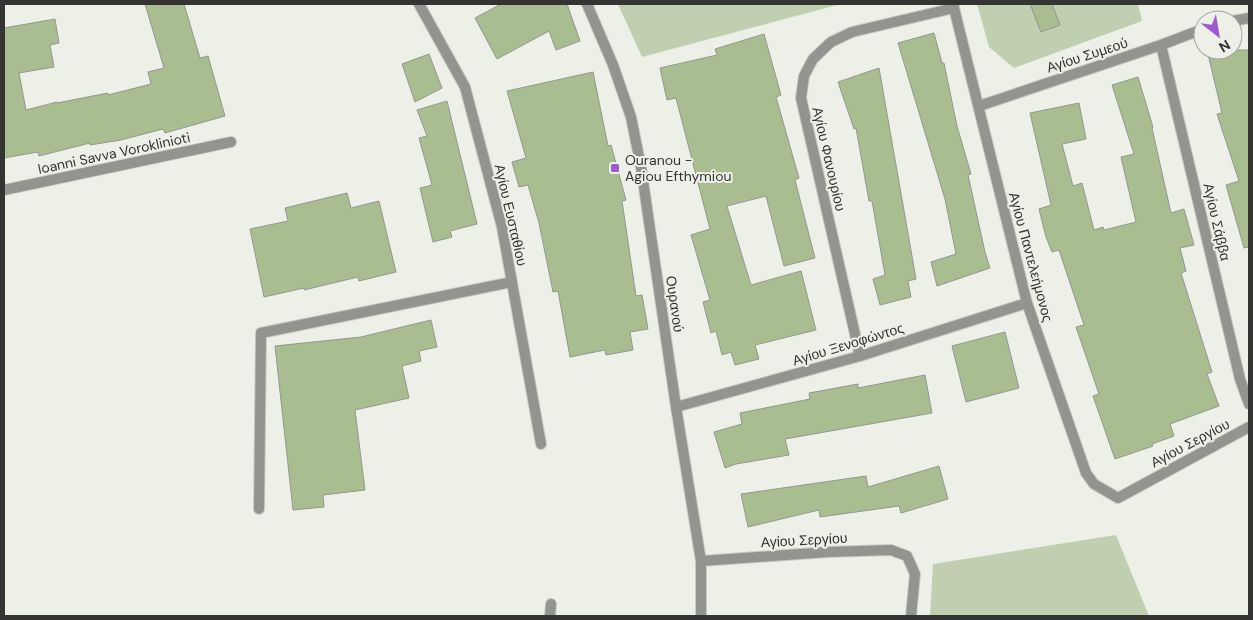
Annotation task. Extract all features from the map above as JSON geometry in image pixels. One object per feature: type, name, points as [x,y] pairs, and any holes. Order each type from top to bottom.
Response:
[{"type":"street","name":"Αγίου Ευσταθίου","points":[[419,4],[465,87],[502,227],[540,444]]},
{"type":"street","name":"Ουρανού","points":[[587,4],[614,65],[631,117],[641,167],[676,407],[702,561],[701,616]]},
{"type":"street","name":"Αγίου Παντελεήμονος","points":[[953,6],[1026,303],[1086,473],[1094,484],[1118,498]]},
{"type":"street","name":"Αγίου Φανουρίου","points":[[860,356],[801,98],[804,76],[813,59],[838,38],[852,32],[953,6]]},
{"type":"street","name":"Αγίου Συμεού","points":[[979,106],[1193,33]]},
{"type":"street","name":"Αγίου Σάββα","points":[[1161,45],[1240,379],[1249,404]]},
{"type":"street","name":"Ioanni Savva Voroklinioti","points":[[4,190],[231,142]]},
{"type":"street","points":[[259,509],[261,333],[512,282]]},
{"type":"street","name":"Αγίου Ξενοφώντος","points":[[676,407],[860,356],[1026,303]]},
{"type":"street","name":"Αγίου Σεργίου","points":[[1118,498],[1249,427]]},
{"type":"street","name":"Αγίου Σεργίου","points":[[702,561],[828,552],[891,550],[907,556],[915,574],[910,616]]},
{"type":"street","points":[[550,616],[551,604]]},
{"type":"green space","points":[[618,4],[841,4],[642,57]]},
{"type":"green space","points":[[977,4],[1138,4],[1142,21],[1014,68],[989,47]]},
{"type":"green space","points":[[1116,535],[1149,616],[930,616],[933,564]]},
{"type":"building","points":[[145,4],[184,4],[200,58],[208,56],[225,116],[165,133],[163,129],[121,140],[90,145],[90,143],[39,156],[38,152],[4,158],[4,28],[55,19],[59,43],[50,45],[54,67],[19,73],[26,110],[57,102],[108,93],[108,95],[151,84],[148,72],[164,68]]},
{"type":"building","points":[[501,4],[567,4],[580,41],[556,50],[549,31],[497,59],[475,18]]},
{"type":"building","points":[[1030,4],[1052,4],[1060,25],[1041,32]]},
{"type":"building","points":[[934,33],[942,63],[944,63],[957,126],[971,174],[968,175],[990,268],[937,286],[931,262],[956,254],[945,199],[898,43]]},
{"type":"building","points":[[764,34],[781,95],[776,97],[799,178],[795,180],[815,258],[784,266],[766,196],[727,206],[751,285],[801,271],[816,330],[755,345],[759,359],[735,365],[731,352],[722,355],[716,331],[711,333],[703,302],[710,300],[691,235],[710,229],[676,98],[667,100],[660,68],[717,55],[715,49]]},
{"type":"building","points":[[1243,50],[1249,50],[1249,247],[1244,248],[1226,185],[1239,181],[1217,114],[1222,113],[1209,60],[1243,60]]},
{"type":"building","points":[[429,54],[442,88],[415,102],[402,64]]},
{"type":"building","points":[[879,68],[916,279],[908,281],[911,297],[880,305],[873,279],[885,275],[872,201],[869,201],[856,128],[854,129],[838,82]]},
{"type":"building","points":[[593,72],[608,146],[611,145],[626,200],[622,201],[636,296],[642,295],[648,329],[630,332],[633,350],[606,355],[605,350],[570,357],[558,291],[553,292],[539,223],[528,185],[519,187],[512,162],[526,158],[507,91]]},
{"type":"building","points":[[1138,77],[1153,127],[1171,213],[1184,209],[1194,245],[1180,248],[1186,271],[1181,273],[1212,372],[1207,374],[1219,406],[1170,424],[1174,436],[1152,444],[1153,446],[1115,459],[1093,396],[1099,394],[1076,327],[1084,325],[1059,250],[1052,252],[1039,209],[1051,205],[1030,113],[1079,103],[1086,139],[1062,144],[1073,186],[1082,183],[1094,230],[1103,227],[1104,230],[1136,222],[1121,157],[1134,154],[1112,85]]},
{"type":"building","points":[[447,101],[477,224],[450,231],[452,237],[433,242],[420,188],[432,185],[419,138],[427,136],[417,110]]},
{"type":"building","points":[[347,193],[351,208],[379,201],[396,272],[359,281],[358,277],[264,297],[250,229],[288,221],[285,208]]},
{"type":"building","points":[[431,320],[437,347],[419,351],[421,361],[402,366],[409,398],[355,410],[365,490],[323,495],[324,507],[293,510],[275,346],[361,337]]},
{"type":"building","points":[[1005,332],[1019,388],[966,402],[952,346]]},
{"type":"building","points":[[925,375],[932,413],[785,439],[789,455],[736,464],[725,468],[714,432],[742,424],[740,413],[810,399],[809,393],[858,384],[858,388]]},
{"type":"building","points":[[939,466],[948,499],[901,513],[899,506],[820,517],[819,510],[748,527],[741,494],[866,476],[868,487]]},
{"type":"place","name":"Ouranou - Agiou Efthymiou","points":[[615,168]]}]
